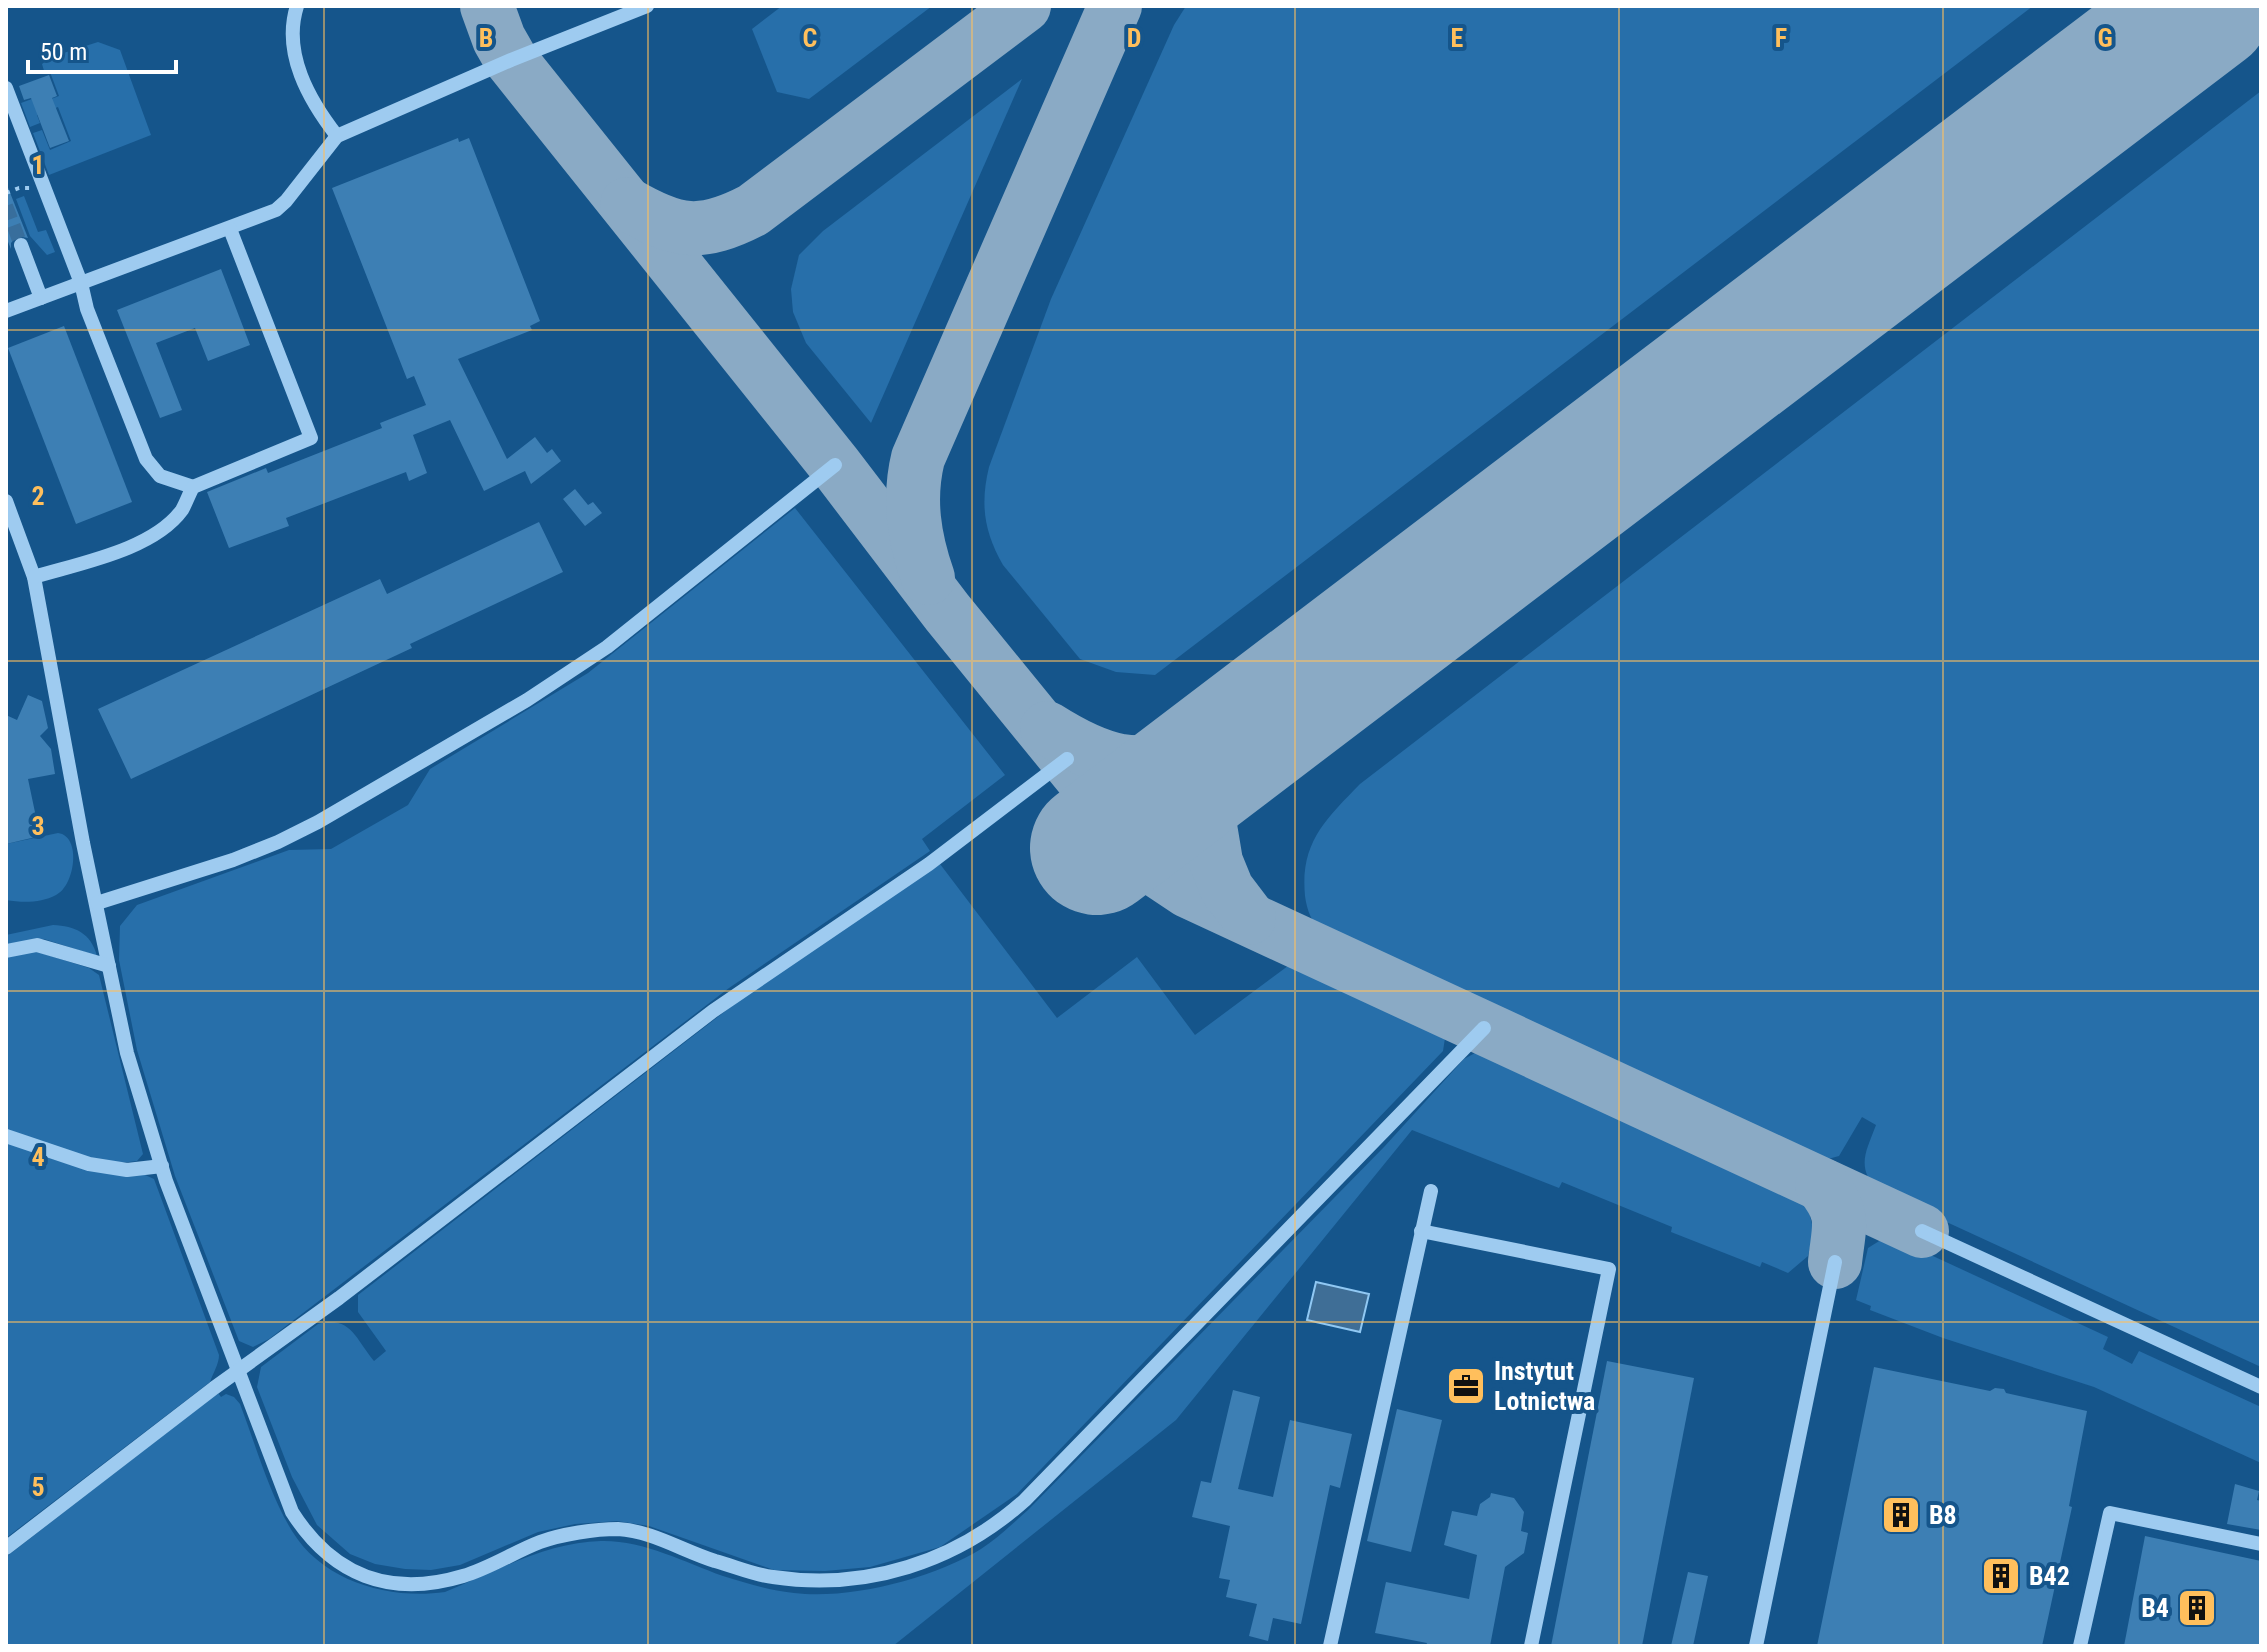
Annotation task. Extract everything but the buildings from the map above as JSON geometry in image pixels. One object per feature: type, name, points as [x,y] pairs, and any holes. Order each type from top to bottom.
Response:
[{"type":"street","points":[[297,6],[293,37],[300,75],[316,110],[337,136]]},
{"type":"street","points":[[6,311],[276,210],[337,136],[511,60],[647,6]]},
{"type":"street","points":[[6,88],[10,115],[81,283],[87,309],[146,459],[160,476],[193,487]]},
{"type":"street","points":[[34,577],[117,552],[154,535],[181,511],[193,487],[311,438],[230,229]]},
{"type":"street","points":[[21,245],[41,298]]},
{"type":"street","points":[[97,903],[195,873],[278,842],[527,700],[607,647],[835,465]]},
{"type":"street","points":[[6,501],[34,577],[83,843],[127,1053],[162,1166],[292,1512],[322,1552],[361,1575],[391,1584],[414,1585],[463,1576],[543,1541],[617,1529],[647,1535],[771,1577],[820,1581],[873,1576],[945,1555],[985,1533],[1015,1509],[1484,1028]]},
{"type":"street","points":[[6,1548],[713,1011],[929,864],[1067,759]]},
{"type":"street","points":[[6,951],[37,945],[109,966]]},
{"type":"street","points":[[6,1136],[89,1164],[127,1170],[162,1166]]},
{"type":"street","points":[[1330,1646],[1431,1191]]},
{"type":"street","points":[[1421,1231],[1609,1269],[1531,1646]]},
{"type":"street","points":[[1922,1231],[2261,1387]]},
{"type":"street","points":[[1756,1646],[1835,1262]]},
{"type":"street","points":[[2080,1646],[2110,1513],[2261,1544]]},
{"type":"shaded area","points":[[782,6],[932,6],[809,99],[777,92],[752,29]]},
{"type":"shaded area","points":[[1186,6],[2033,6],[1155,675],[1116,672],[1080,659],[1003,565],[988,529],[984,506],[989,467],[1051,299],[1174,25]]},
{"type":"shaded area","points":[[98,42],[120,50],[151,135],[49,175],[33,133],[42,130],[50,150],[71,141],[58,107],[37,115],[40,123],[30,127],[21,103],[40,96],[43,102],[59,96],[50,72],[45,74],[42,64],[51,57]]},
{"type":"shaded area","points":[[1022,79],[871,423],[806,343],[793,312],[791,289],[799,255],[823,231]]},
{"type":"shaded area","points":[[2261,91],[2261,1367],[1877,1190],[1865,1166],[1866,1151],[1876,1125],[1862,1117],[1839,1156],[1817,1162],[1324,933],[1316,926],[1309,912],[1304,877],[1311,847],[1318,834],[1360,784]]},
{"type":"shaded area","points":[[24,196],[38,232],[46,230],[55,252],[47,255],[30,236],[16,199]]},
{"type":"shaded area","points":[[795,508],[1005,775],[922,839],[930,851],[729,988],[269,1339],[253,1347],[239,1341],[175,1176],[137,1050],[119,960],[120,926],[137,905],[289,850],[331,849],[408,805],[430,769],[588,673]]},
{"type":"shaded area","points":[[58,833],[66,836],[73,852],[71,872],[63,890],[38,901],[6,900],[6,844]]},
{"type":"shaded area","points":[[940,864],[1057,1018],[1137,957],[1195,1035],[1296,960],[1438,1026],[1445,1038],[1443,1051],[1017,1494],[940,1547],[870,1567],[825,1571],[774,1570],[649,1526],[617,1521],[575,1524],[538,1532],[460,1565],[431,1570],[375,1564],[350,1554],[317,1525],[292,1477],[257,1387],[261,1367],[318,1324],[329,1322],[352,1331],[374,1361],[386,1351],[358,1312],[358,1295],[741,999]]},
{"type":"shaded area","points":[[53,925],[81,932],[91,942],[97,956],[44,939],[6,944],[6,935]]},
{"type":"shaded area","points":[[35,951],[89,968],[99,975],[143,1154],[137,1161],[87,1158],[6,1131],[6,957]]},
{"type":"shaded area","points":[[1493,1052],[1793,1191],[1808,1208],[1814,1232],[1808,1256],[1788,1273],[1762,1262],[1760,1267],[1671,1232],[1672,1227],[1562,1182],[1559,1188],[1412,1130],[1176,1420],[893,1646],[6,1646],[6,1557],[218,1393],[221,1397],[226,1394],[234,1397],[240,1404],[276,1501],[305,1549],[340,1575],[381,1590],[424,1594],[445,1592],[541,1552],[601,1541],[648,1548],[731,1579],[794,1593],[865,1590],[940,1569],[981,1549],[1028,1510],[1384,1147],[1464,1059],[1475,1053]]},
{"type":"shaded area","points":[[6,1142],[154,1179],[219,1355],[210,1382],[6,1538]]},
{"type":"shaded area","points":[[1884,1238],[1894,1238],[2108,1337],[2103,1349],[2132,1364],[2139,1351],[2261,1407],[2261,1463],[2094,1387],[1943,1338],[1870,1310],[1871,1306],[1856,1300],[1868,1248]]},
{"type":"shaded area","points":[[1316,1282],[1369,1294],[1360,1332],[1307,1320]]},
{"type":"taxiway","points":[[487,6],[499,39],[511,60],[835,465],[947,612],[1158,871],[1188,891],[1922,1231]]},
{"type":"taxiway","points":[[627,204],[660,221],[689,228],[703,228],[735,219],[753,210],[1024,6]]},
{"type":"taxiway","points":[[928,578],[914,518],[913,488],[918,458],[1115,6]]},
{"type":"taxiway","points":[[1047,728],[1092,752],[1121,761],[1150,762],[1237,742]]},
{"type":"taxiway","points":[[1237,742],[1211,792],[1210,826],[1216,862],[1227,889],[1249,918]]},
{"type":"taxiway","points":[[1822,1185],[1838,1213],[1835,1262]]},
{"type":"runway","points":[[1097,848],[2205,6]]},
{"type":"tunnel","points":[[6,206],[21,245]]},
{"type":"place","name":"Instytut Lotnictwa","points":[[1466,1386]]},
{"type":"place","name":"B8","points":[[1901,1515]]},
{"type":"place","name":"B42","points":[[2001,1576]]},
{"type":"place","name":"B4","points":[[2197,1608]]}]
